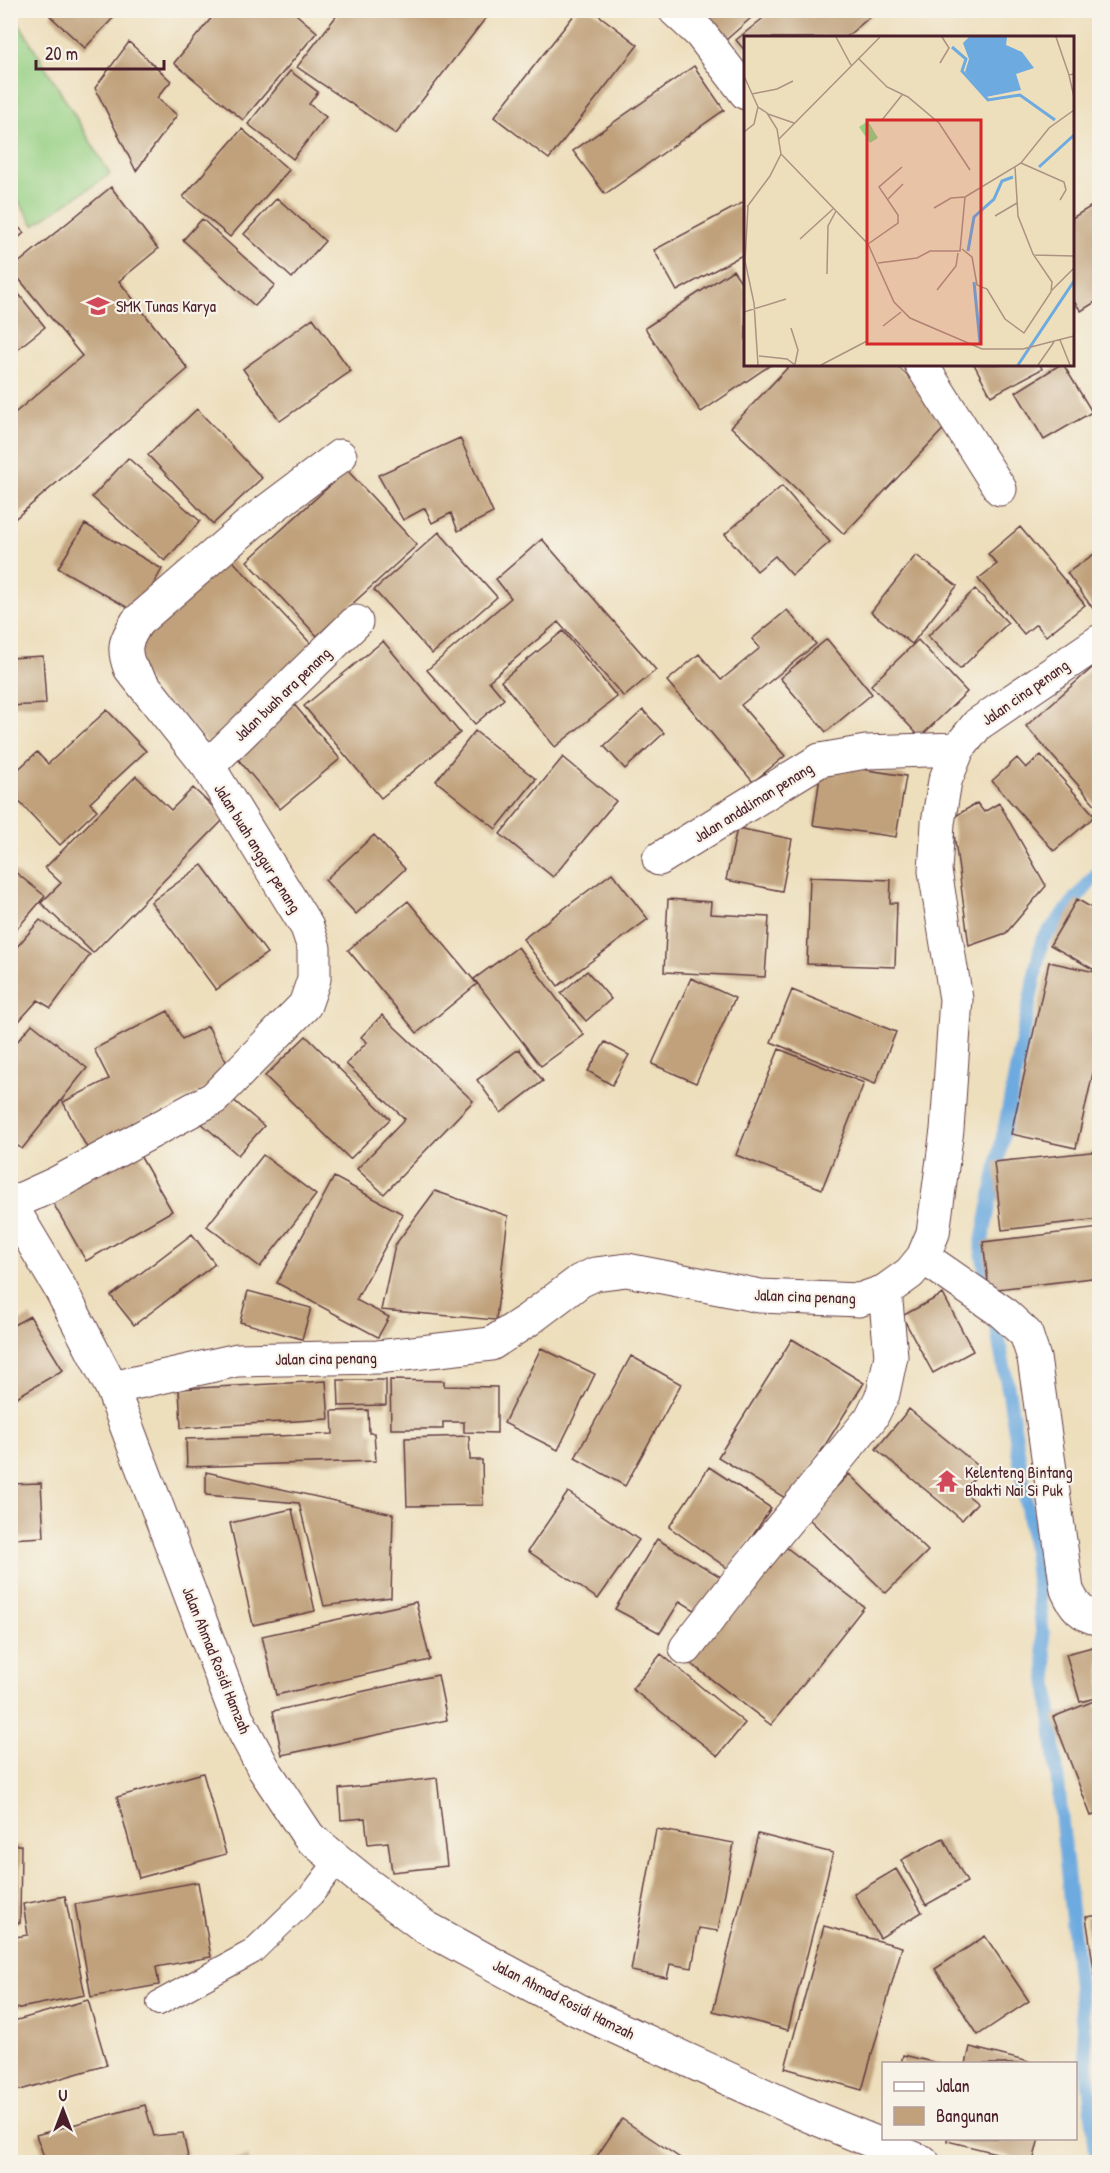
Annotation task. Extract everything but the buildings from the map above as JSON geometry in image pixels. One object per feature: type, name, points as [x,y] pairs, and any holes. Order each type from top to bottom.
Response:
[{"type":"street","points":[[675,10],[700,33],[744,90]]},
{"type":"street","points":[[922,366],[1000,489]]},
{"type":"street","name":"Jalan buah anggur penang","points":[[11,1204],[57,1183],[214,1098],[305,1005],[314,979],[314,948],[307,927],[208,766],[130,668],[125,654],[127,639],[136,622],[251,523],[340,456]]},
{"type":"street","name":"Jalan buah ara penang","points":[[208,766],[356,622]]},
{"type":"street","name":"Jalan cina penang","points":[[112,1388],[237,1360],[378,1357],[491,1344],[580,1281],[595,1274],[610,1271],[627,1270],[760,1296],[859,1300],[885,1290],[910,1273],[923,1257],[933,1233],[948,1130],[956,999],[935,871],[938,823],[945,781],[958,749],[978,724],[1100,640]]},
{"type":"street","name":"Jalan andaliman penang","points":[[659,859],[820,760],[866,752],[958,749]]},
{"type":"street","name":"Jalan Ahmad Rosidi Hamzah","points":[[11,1204],[60,1288],[112,1388],[238,1720],[264,1768],[309,1837],[425,1927],[578,2010],[810,2116],[922,2163]]},
{"type":"street","points":[[923,1257],[1001,1311],[1026,1334],[1034,1358],[1067,1590],[1072,1602],[1080,1612],[1100,1619]]},
{"type":"street","points":[[686,1648],[871,1418],[883,1394],[891,1356],[885,1290]]},
{"type":"lane","points":[[159,2003],[252,1952],[312,1894],[338,1860]]},
{"type":"green space","points":[[16,18],[110,174],[34,225],[11,189],[10,21]]},
{"type":"waterway","points":[[1097,2162],[1034,1551],[1009,1394],[981,1247],[1042,940],[1100,870]]},
{"type":"place","name":"SMK Tunas Karya","points":[[98,306]]},
{"type":"place","name":"Kelenteng Bintang Bhakti Nai Si Puk","points":[[947,1481]]}]
